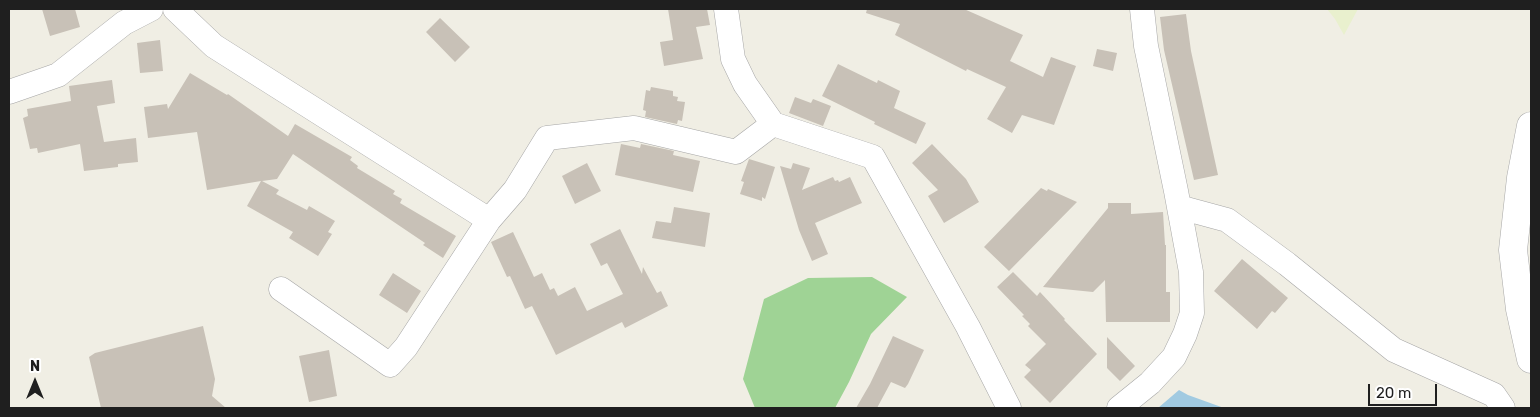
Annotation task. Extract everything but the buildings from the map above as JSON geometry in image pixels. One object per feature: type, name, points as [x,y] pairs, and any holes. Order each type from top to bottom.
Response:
[{"type":"street","points":[[9,92],[58,75],[124,23],[151,9]]},
{"type":"street","points":[[175,9],[214,46],[489,220]]},
{"type":"street","points":[[726,9],[733,59],[745,84],[773,124],[873,157],[968,327],[1010,408]]},
{"type":"street","points":[[1119,408],[1150,383],[1174,357],[1192,313],[1191,272],[1180,207],[1146,46],[1142,9]]},
{"type":"street","points":[[281,289],[390,365],[406,347],[489,220],[515,190],[547,138],[634,128],[736,152],[773,124]]},
{"type":"street","points":[[1531,126],[1521,178],[1513,250],[1520,309],[1531,359]]},
{"type":"street","points":[[1180,207],[1227,220],[1287,264],[1394,350],[1494,395],[1503,408]]},
{"type":"green space","points":[[1327,9],[1358,9],[1344,35],[1335,19]]},
{"type":"green space","points":[[872,277],[907,297],[871,334],[835,408],[755,408],[743,379],[764,299],[808,278]]},
{"type":"water","points":[[1179,390],[1188,395],[1224,408],[1158,408]]}]
